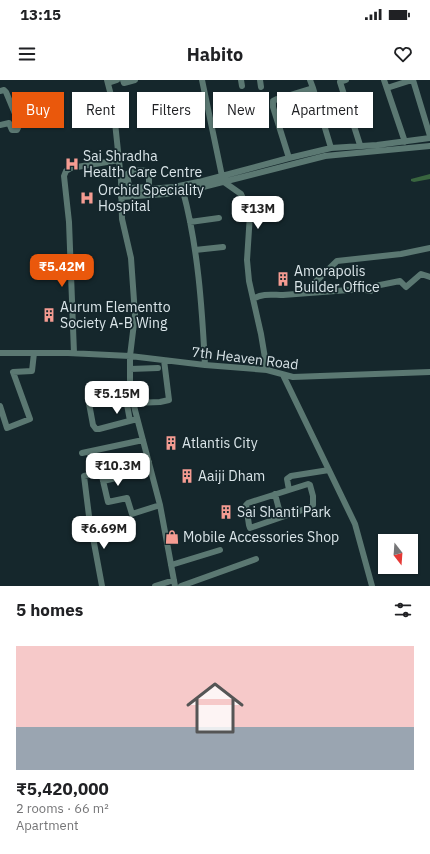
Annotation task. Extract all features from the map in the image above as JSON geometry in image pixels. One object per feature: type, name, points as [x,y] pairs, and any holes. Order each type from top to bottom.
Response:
[{"type":"street","points":[[117,80],[108,81],[113,103],[119,160],[124,180],[121,194],[122,219],[130,258],[135,315],[130,356],[130,384],[137,419],[160,505],[174,583],[155,586]]},
{"type":"street","points":[[123,80],[124,83],[134,80]]},
{"type":"street","points":[[202,80],[223,179],[241,194],[250,214],[247,260],[249,281],[261,334],[267,370]]},
{"type":"street","points":[[310,80],[331,148]]},
{"type":"street","points":[[346,80],[340,82],[360,145]]},
{"type":"street","points":[[384,80],[405,142]]},
{"type":"street","points":[[121,194],[166,194],[183,191],[289,158],[331,148],[405,142],[430,137],[412,80],[387,88]]},
{"type":"street","points":[[289,158],[273,107],[273,102],[277,99],[312,88]]},
{"type":"street","points":[[0,92],[3,90],[6,92],[16,116],[18,128],[17,130],[12,130],[9,123],[0,125]]},
{"type":"street","points":[[121,194],[223,179],[324,156],[430,146]]},
{"type":"street","points":[[74,353],[69,222],[64,176],[66,171],[71,168],[119,160]]},
{"type":"street","points":[[183,191],[195,250],[202,312],[205,365]]},
{"type":"street","points":[[190,222],[219,218]]},
{"type":"street","points":[[195,250],[223,247]]},
{"type":"street","points":[[304,292],[337,261],[401,254],[430,248]]},
{"type":"street","points":[[253,299],[264,295],[282,295],[304,292],[362,289],[371,292],[375,286],[400,281],[406,287],[421,274],[430,277]]},
{"type":"street","name":"7th Heaven Road","points":[[0,353],[74,353],[130,356],[205,365],[267,370],[293,377],[430,372]]},
{"type":"street","points":[[0,406],[7,428],[30,419],[13,372],[32,371],[34,353]]},
{"type":"street","points":[[134,402],[160,402],[169,400],[164,360]]},
{"type":"street","points":[[130,369],[158,368]]},
{"type":"street","points":[[283,375],[355,524],[372,586]]},
{"type":"street","points":[[130,421],[126,399],[91,396],[88,398],[93,425],[96,429],[130,421],[137,419]]},
{"type":"street","points":[[82,453],[143,440]]},
{"type":"street","points":[[102,586],[89,516],[84,476],[149,462]]},
{"type":"street","points":[[288,490],[288,477],[329,470]]},
{"type":"street","points":[[101,472],[108,502],[127,498],[132,514],[160,505]]},
{"type":"street","points":[[103,481],[129,475]]},
{"type":"street","points":[[308,484],[310,485],[314,496],[314,505],[250,528],[246,504],[288,490],[308,484]]},
{"type":"street","points":[[275,494],[281,517]]},
{"type":"street","points":[[171,566],[220,550]]},
{"type":"street","points":[[181,586],[256,559]]},
{"type":"green space","points":[[430,174],[430,179],[414,182],[411,181],[411,179]]},
{"type":"place","name":"Sai Shradha Health Care Centre","points":[[72,164]]},
{"type":"place","name":"Orchid Speciality Hospital","points":[[87,198]]},
{"type":"place","name":"Amorapolis Builder Office","points":[[283,279]]},
{"type":"place","name":"Aurum Elementto Society A-B Wing","points":[[49,315]]},
{"type":"place","name":"Atlantis City","points":[[171,443]]},
{"type":"place","name":"Aaiji Dham","points":[[187,476]]},
{"type":"place","name":"Sai Shanti Park","points":[[226,512]]},
{"type":"place","name":"Mobile Accessories Shop","points":[[172,537]]}]
